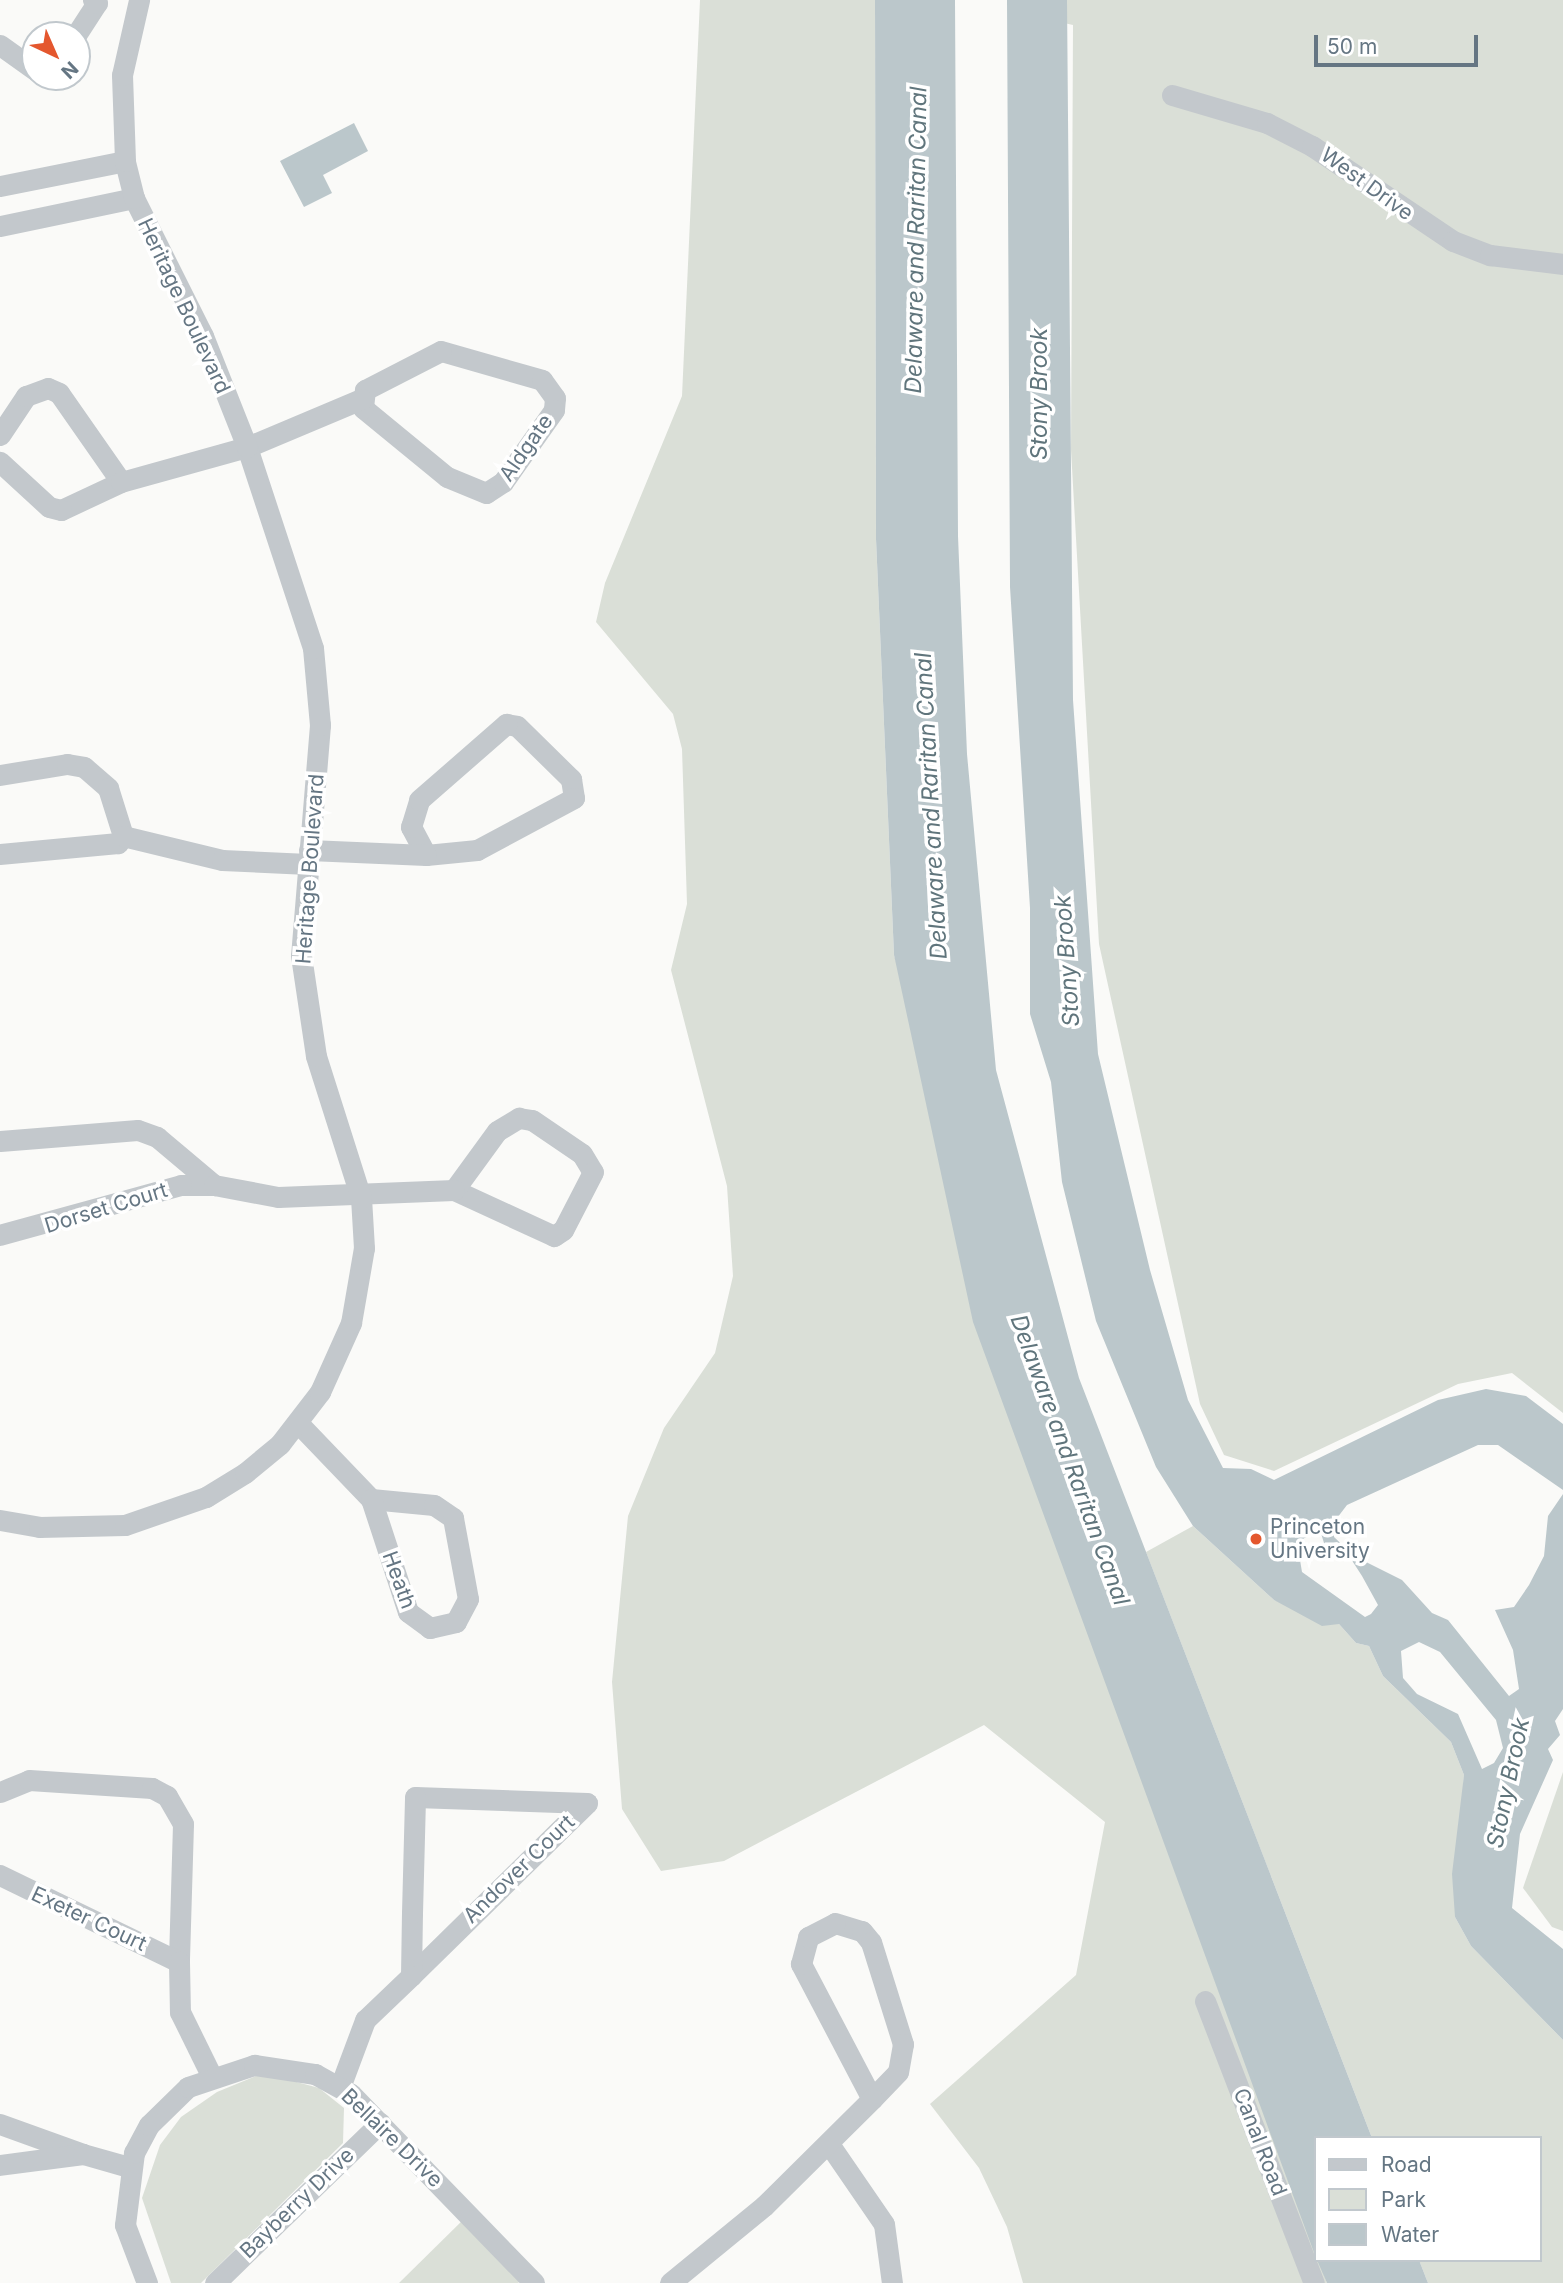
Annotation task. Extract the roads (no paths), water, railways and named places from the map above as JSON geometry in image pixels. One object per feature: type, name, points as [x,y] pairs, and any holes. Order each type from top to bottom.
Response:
[{"type":"street","points":[[84,21],[95,1],[136,6]]},
{"type":"street","name":"Heritage Boulevard","points":[[0,1520],[85,1529],[164,1515],[245,1473],[298,1423],[320,1392],[351,1323],[364,1248],[361,1198],[306,1010],[301,956],[320,725],[315,660],[247,447],[203,336],[134,198],[125,161],[122,75],[136,6]]},
{"type":"street","points":[[0,46],[21,60]]},
{"type":"street","name":"West Drive","points":[[1172,94],[1267,123],[1312,146],[1452,241],[1490,255],[1563,264]]},
{"type":"street","points":[[0,186],[125,161]]},
{"type":"street","points":[[0,226],[134,198]]},
{"type":"street","name":"Aldgate","points":[[441,351],[542,380],[555,398],[554,410],[503,482],[486,493],[414,453],[377,423],[361,399],[365,390],[414,360],[441,351]]},
{"type":"street","points":[[0,435],[26,396],[48,388],[59,393],[121,482]]},
{"type":"street","points":[[0,462],[49,507],[61,510],[121,482],[247,447],[361,399]]},
{"type":"street","points":[[124,836],[222,860],[426,855],[477,850],[568,806],[575,790],[571,779],[517,726],[497,727],[419,800],[411,827],[426,855]]},
{"type":"street","points":[[0,775],[67,764],[84,768],[108,788],[124,836]]},
{"type":"street","points":[[0,854],[118,843],[124,836]]},
{"type":"street","points":[[519,1118],[532,1120],[582,1154],[593,1172],[564,1230],[554,1236],[454,1190],[497,1131],[519,1118]]},
{"type":"street","name":"Dorset Court","points":[[0,1141],[138,1130],[157,1137],[214,1185]]},
{"type":"street","name":"Dorset Court","points":[[0,1235],[181,1185],[214,1185],[278,1196],[361,1198],[454,1190]]},
{"type":"street","points":[[298,1423],[371,1499]]},
{"type":"street","name":"Heath","points":[[371,1499],[434,1505],[453,1518],[468,1599],[456,1622],[430,1628],[408,1612],[371,1499]]},
{"type":"street","name":"Exeter Court","points":[[0,1792],[29,1780],[152,1788],[167,1796],[183,1824],[180,2012],[211,2075]]},
{"type":"street","name":"Andover Court","points":[[415,1797],[587,1803],[558,1832],[411,1976],[415,1797]]},
{"type":"street","name":"Exeter Court","points":[[0,1875],[179,1962]]},
{"type":"street","points":[[670,2283],[829,2144],[898,2072],[903,2044],[871,1942],[862,1931],[835,1923],[808,1937],[801,1964],[872,2099]]},
{"type":"street","points":[[340,2087],[365,2021],[411,1976]]},
{"type":"street","name":"Canal Road","points":[[1205,2001],[1314,2283]]},
{"type":"street","name":"Bellaire Drive","points":[[147,2283],[125,2225],[129,2167],[167,2104],[211,2075],[254,2065],[286,2066],[340,2087],[380,2123],[534,2283]]},
{"type":"street","name":"Bayberry Drive","points":[[215,2283],[380,2123]]},
{"type":"street","points":[[0,2124],[83,2154],[129,2167]]},
{"type":"street","points":[[829,2144],[884,2224],[892,2283]]},
{"type":"street","points":[[0,2165],[83,2154]]},
{"type":"water","name":"Delaware and Raritan Canal","points":[[875,0],[955,0],[958,536],[967,754],[996,1070],[1079,1378],[1371,2136],[1314,2136],[1314,2253],[973,1322],[894,955],[876,539]]},
{"type":"water","name":"Stony Brook","points":[[1007,0],[1067,0],[1073,700],[1098,1054],[1150,1270],[1188,1400],[1223,1468],[1251,1469],[1274,1480],[1438,1400],[1486,1389],[1526,1396],[1563,1424],[1563,1490],[1498,1445],[1478,1445],[1347,1505],[1334,1522],[1334,1537],[1354,1556],[1402,1580],[1432,1613],[1448,1620],[1509,1696],[1519,1689],[1513,1650],[1495,1610],[1514,1607],[1529,1585],[1544,1556],[1548,1516],[1563,1494],[1563,1709],[1555,1721],[1560,1735],[1548,1749],[1553,1760],[1520,1834],[1512,1908],[1563,1949],[1563,2040],[1471,1946],[1455,1917],[1452,1874],[1464,1775],[1451,1742],[1383,1676],[1369,1646],[1356,1643],[1339,1624],[1322,1626],[1274,1600],[1193,1526],[1156,1467],[1096,1321],[1062,1182],[1051,1082],[1030,1014],[1030,908],[1010,587]],"holes":[[[1320,1530],[1324,1543],[1351,1559],[1362,1576],[1378,1605],[1371,1614],[1365,1617],[1302,1572],[1297,1542]],[[1419,1642],[1440,1652],[1496,1720],[1503,1748],[1494,1763],[1482,1769],[1458,1714],[1417,1694],[1403,1678],[1401,1651]]]},
{"type":"water","points":[[354,123],[368,151],[323,175],[332,193],[304,207],[280,161]]},
{"type":"water","points":[[1318,2262],[1420,2262],[1428,2283],[1327,2283]]},
{"type":"place","name":"Princeton University","points":[[1256,1539]]}]
